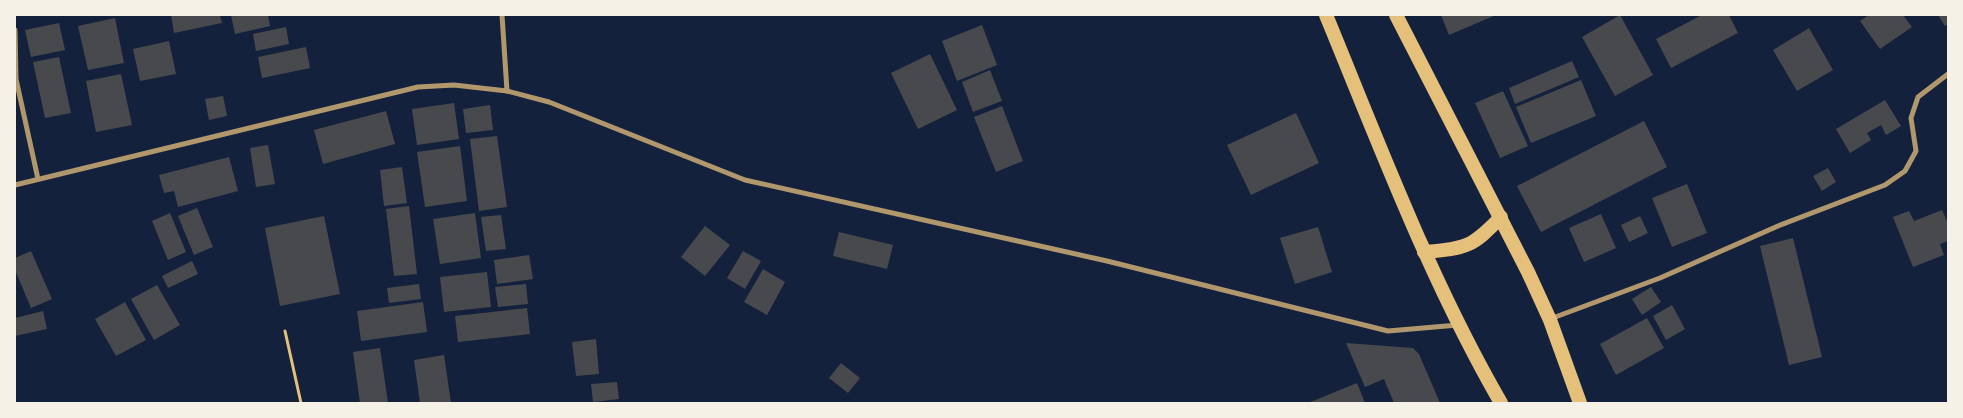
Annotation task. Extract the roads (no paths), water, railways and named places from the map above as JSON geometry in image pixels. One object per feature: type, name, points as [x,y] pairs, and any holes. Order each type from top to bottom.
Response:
[{"type":"highway","points":[[1326,15],[1424,252],[1458,325],[1501,403]]},
{"type":"highway","points":[[1396,15],[1501,217],[1550,320],[1580,403]]},
{"type":"highway","points":[[1424,252],[1468,246],[1480,239],[1501,217]]},
{"type":"street","points":[[502,15],[508,92]]},
{"type":"street","points":[[15,30],[16,78],[38,178]]},
{"type":"street","points":[[1550,320],[1660,278],[1778,226],[1885,185],[1905,171],[1916,150],[1911,118],[1918,97],[1948,74]]},
{"type":"street","points":[[15,185],[418,87],[454,85],[508,92],[549,102],[746,180],[1107,261],[1388,331],[1458,325]]}]
